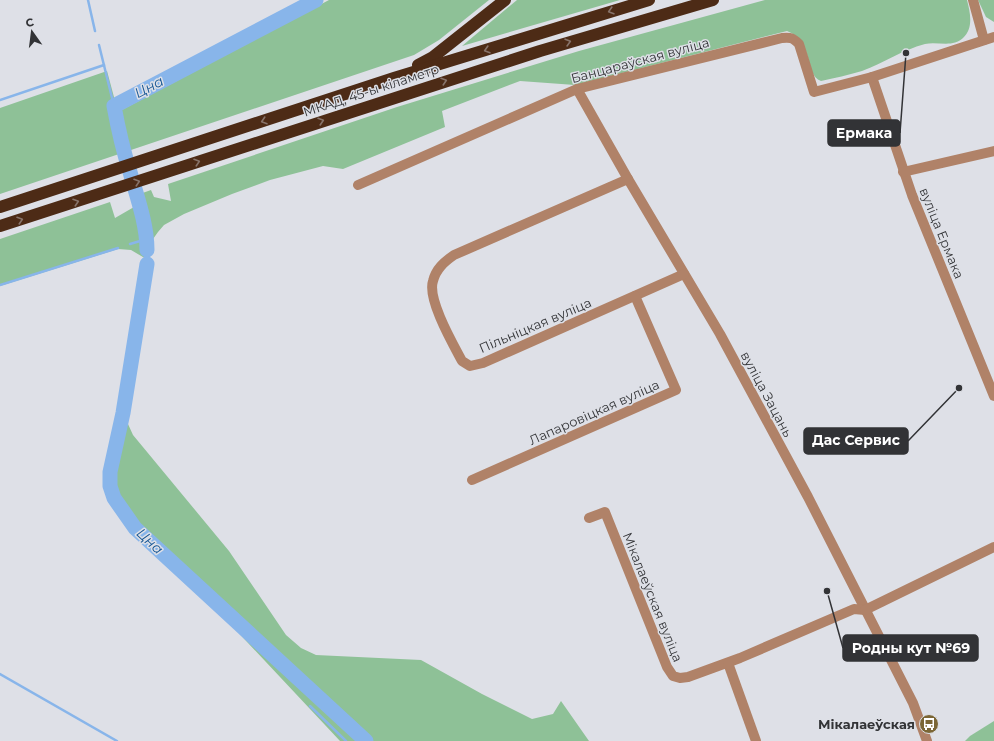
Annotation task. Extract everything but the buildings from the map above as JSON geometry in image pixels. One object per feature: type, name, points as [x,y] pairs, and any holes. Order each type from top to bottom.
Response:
[{"type":"highway","points":[[394,78],[433,57],[505,0]]},
{"type":"highway","name":"МКАД, 45-ы кіламетр","points":[[0,207],[394,78],[649,0]]},
{"type":"highway","name":"МКАД, 45-ы кіламетр","points":[[0,226],[540,51],[713,0]]},
{"type":"street","points":[[973,0],[984,40]]},
{"type":"street","name":"Банцараўская вуліца","points":[[358,185],[577,89],[789,37],[799,44],[814,92],[872,77]]},
{"type":"street","points":[[872,77],[994,37]]},
{"type":"street","name":"вуліца Ермака","points":[[872,77],[903,172],[994,396]]},
{"type":"street","name":"вуліца Зацань","points":[[577,89],[628,179],[720,334],[808,497],[913,703],[928,741]]},
{"type":"street","points":[[903,172],[994,151]]},
{"type":"street","name":"Пільніцкая вуліца","points":[[628,179],[454,255],[443,263],[432,282],[432,292],[435,303],[462,362],[470,366],[483,363],[684,274]]},
{"type":"street","name":"Лапаровіцкая вуліца","points":[[472,480],[676,390],[635,296]]},
{"type":"street","name":"Мікалаеўская вуліца","points":[[589,518],[605,512],[664,661],[671,675],[678,678],[684,678],[728,663],[854,609],[865,610],[994,547]]},
{"type":"street","points":[[728,663],[756,741]]},
{"type":"green space","points":[[329,0],[489,0],[439,40],[414,55],[0,194],[0,108],[107,71],[118,112]]},
{"type":"green space","points":[[517,0],[620,0],[462,46]]},
{"type":"green space","points":[[765,0],[967,0],[970,25],[969,30],[963,38],[955,43],[925,44],[862,71],[821,81],[816,78],[812,72],[806,50],[802,43],[796,36],[787,31],[575,85],[520,81],[442,111],[445,127],[343,169],[323,166],[270,180],[184,214],[164,225],[158,232],[153,239],[148,260],[131,250],[118,249],[0,286],[0,239],[110,202],[115,218],[134,207],[137,195],[151,190],[154,197],[171,201],[168,184],[397,107],[579,51]]},
{"type":"green space","points":[[978,0],[994,0],[994,22],[986,17]]},
{"type":"green space","points":[[123,413],[133,435],[229,551],[286,635],[301,648],[316,655],[421,660],[482,694],[532,719],[553,714],[561,701],[589,741],[340,741],[218,611],[135,528],[120,509],[110,486],[110,472]]},
{"type":"green space","points":[[994,721],[994,741],[965,741],[970,736]]},
{"type":"waterway","points":[[88,0],[95,31]]},
{"type":"waterway","name":"Цна","points":[[147,250],[147,240],[143,220],[123,147],[114,106],[316,0]]},
{"type":"waterway","points":[[99,45],[114,106]]},
{"type":"waterway","points":[[0,100],[104,65]]},
{"type":"waterway","points":[[130,244],[147,239]]},
{"type":"waterway","points":[[0,285],[118,248]]},
{"type":"waterway","name":"Цна","points":[[147,264],[123,413],[110,472],[110,486],[114,498],[135,528],[366,741]]},
{"type":"waterway","points":[[0,674],[117,741]]},
{"type":"waterway","points":[[310,706],[346,741]]},
{"type":"place","name":"Ермака","points":[[906,53]]},
{"type":"place","name":"Дас Сервис","points":[[959,388]]},
{"type":"place","name":"Родны кут №69","points":[[827,591]]},
{"type":"place","name":"Мікалаеўская","points":[[929,724]]}]
